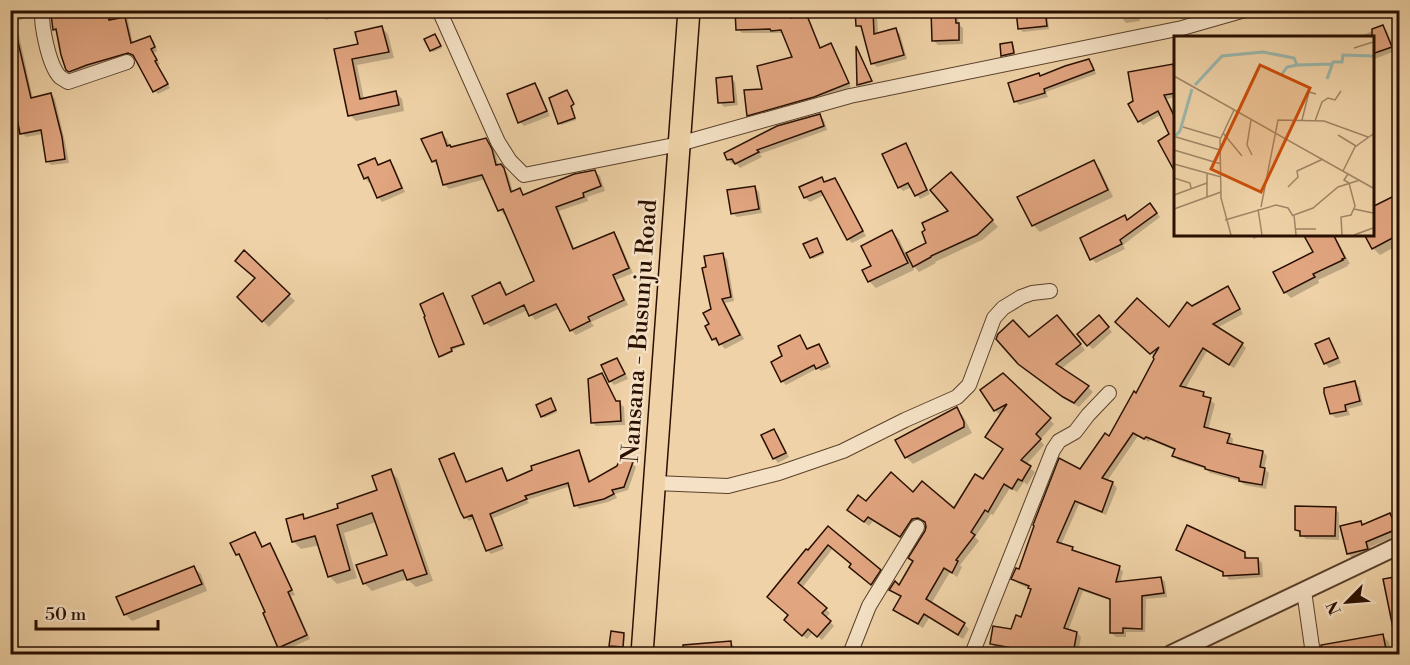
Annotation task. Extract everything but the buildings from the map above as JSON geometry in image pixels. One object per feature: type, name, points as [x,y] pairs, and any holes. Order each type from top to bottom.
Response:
[{"type":"main road","name":"Nansana - Busunju Road","points":[[642,654],[689,10]]},
{"type":"street","points":[[42,10],[41,22],[55,70],[68,82],[127,62]]},
{"type":"street","points":[[439,10],[498,142],[510,161],[524,175],[679,144],[850,96],[1182,28],[1245,10]]},
{"type":"street","points":[[655,483],[728,486],[779,473],[843,451],[957,397],[969,385],[994,318],[1003,308],[1022,297],[1032,293],[1050,291]]},
{"type":"street","points":[[972,654],[1053,450],[1059,441],[1075,432],[1110,393]]},
{"type":"street","points":[[850,654],[869,606],[917,527]]},
{"type":"street","points":[[1171,654],[1400,545]]},
{"type":"street","points":[[1304,591],[1313,654]]}]
